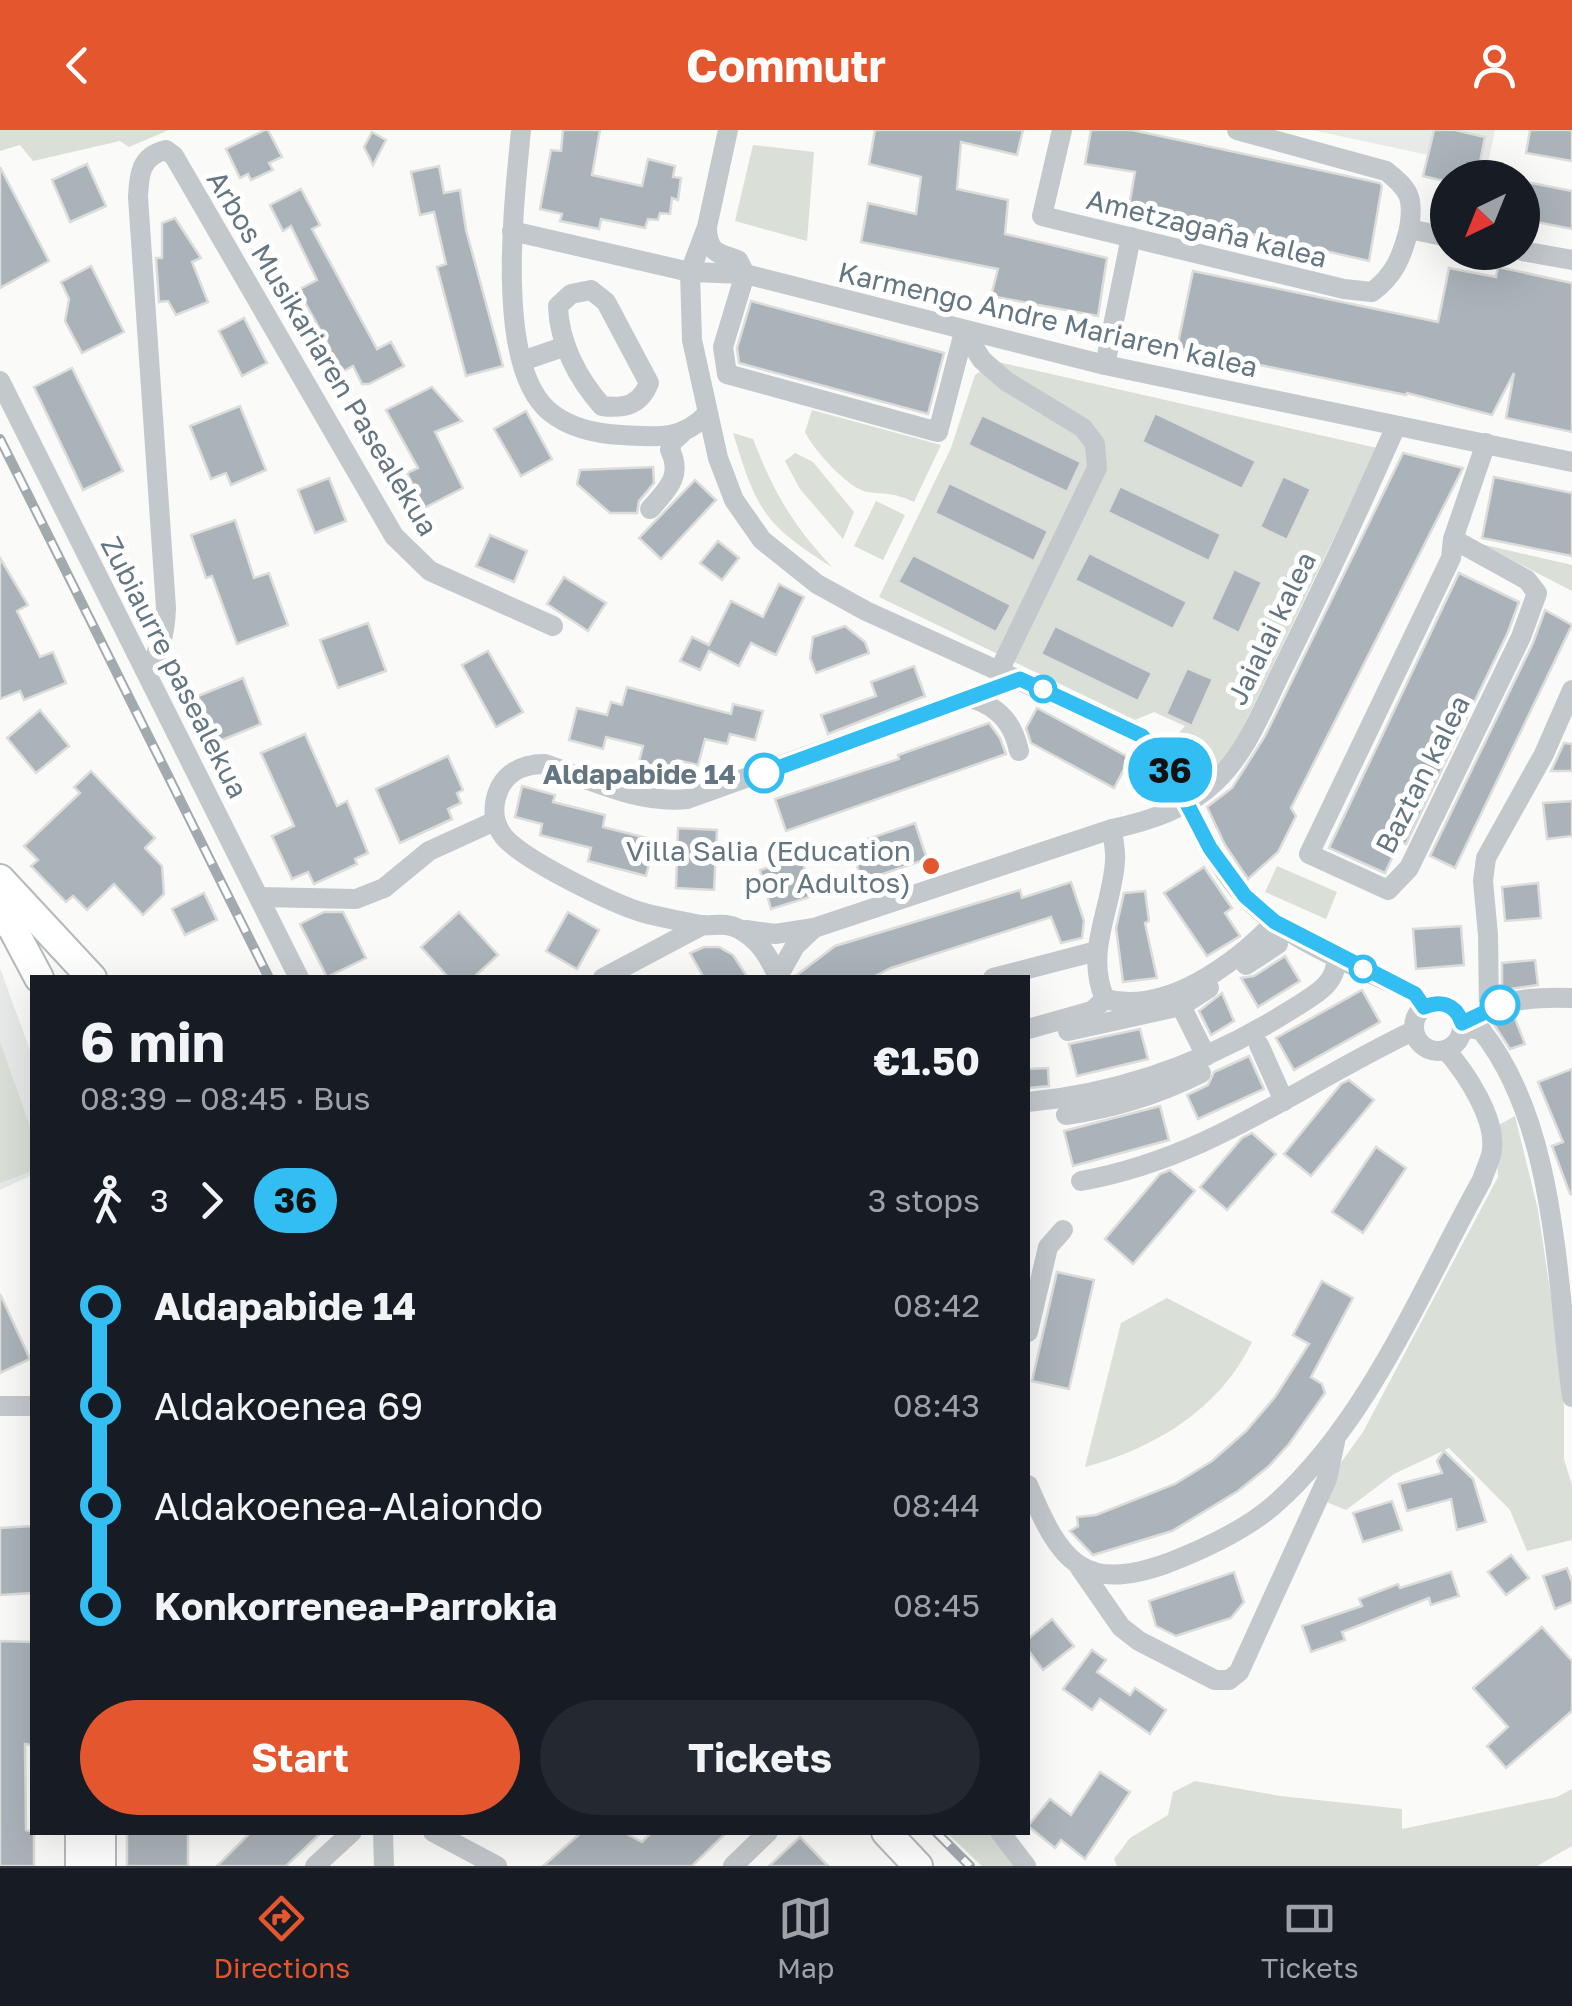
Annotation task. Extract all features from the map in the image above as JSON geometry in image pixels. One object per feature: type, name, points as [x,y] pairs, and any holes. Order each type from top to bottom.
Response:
[{"type":"main road","points":[[0,879],[89,975]]},
{"type":"main road","points":[[0,910],[37,975]]},
{"type":"main road","points":[[0,910],[67,975]]},
{"type":"main road","points":[[80,1835],[80,1866]]},
{"type":"main road","points":[[101,1835],[102,1866]]},
{"type":"main road","points":[[865,1835],[895,1866]]},
{"type":"main road","points":[[889,1835],[918,1866]]},
{"type":"street","points":[[522,130],[512,231],[514,306],[522,360],[530,382],[547,410],[570,426],[610,434],[682,434]]},
{"type":"street","points":[[728,130],[707,228],[690,272],[692,340],[718,458],[734,500],[762,540],[817,584],[853,604],[1142,736],[1166,763],[1210,848],[1245,896],[1275,922],[1415,994],[1424,1007]]},
{"type":"street","name":"Ametzagaña kalea","points":[[1062,130],[1042,216],[1344,289],[1372,292],[1388,281],[1401,258],[1410,229]]},
{"type":"street","points":[[1238,130],[1386,171],[1405,186],[1413,207],[1410,229],[1430,233]]},
{"type":"street","name":"Arbos Musikariaren Pasealekua","points":[[146,672],[165,634],[166,608],[139,170],[146,160],[166,150],[174,156],[394,536],[430,571],[553,626]]},
{"type":"street","points":[[707,228],[708,245],[715,253],[738,260],[746,274],[722,347],[728,374],[938,432],[964,332]]},
{"type":"street","name":"Karmengo Andre Mariaren kalea","points":[[512,231],[690,272],[746,274],[1105,365],[1572,462]]},
{"type":"street","points":[[1105,365],[1130,237]]},
{"type":"street","points":[[1540,254],[1572,260]]},
{"type":"street","points":[[591,290],[606,302],[649,383],[643,397],[622,408],[602,406],[586,387],[566,346],[558,306],[571,294],[591,290]]},
{"type":"street","points":[[964,332],[982,360],[1006,380],[1083,428],[1095,444],[1096,468],[1000,669]]},
{"type":"street","points":[[522,360],[566,346]]},
{"type":"street","name":"Zubiaurre pasealekua","points":[[0,381],[299,975]]},
{"type":"street","points":[[650,509],[673,483],[672,442],[707,414]]},
{"type":"street","name":"Jaialai kalea","points":[[496,821],[505,837],[532,858],[632,909],[703,925],[726,924],[775,934],[814,928],[1169,813],[1213,784],[1236,760],[1362,504],[1396,426]]},
{"type":"street","name":"Baztan kalea","points":[[1454,539],[1527,580],[1537,592],[1521,637],[1409,868],[1388,890],[1309,854],[1451,558],[1454,539],[1486,443]]},
{"type":"street","points":[[260,897],[356,899],[384,888],[429,851],[496,821],[494,809],[505,780],[516,769],[530,764],[545,764],[653,800],[687,799],[1020,679]]},
{"type":"street","points":[[1489,1009],[1483,880],[1486,858],[1544,754],[1572,690]]},
{"type":"street","points":[[972,698],[1004,716],[1016,735],[1019,751]]},
{"type":"street","points":[[1112,830],[1115,860],[1097,950],[1096,980],[1105,999],[1122,1004],[1152,1000],[1185,987],[1250,948],[1275,922]]},
{"type":"street","points":[[609,975],[703,925]]},
{"type":"street","points":[[778,975],[795,946],[814,928]]},
{"type":"street","points":[[739,929],[760,943],[776,975]]},
{"type":"street","points":[[1068,1032],[1181,1006],[1278,944]]},
{"type":"street","points":[[1003,975],[1097,950]]},
{"type":"street","points":[[1030,1102],[1109,1090],[1172,1072],[1206,1056],[1256,1032],[1326,987],[1336,972],[1337,956]]},
{"type":"street","points":[[1066,1115],[1107,1109],[1168,1090],[1259,1044],[1339,993]]},
{"type":"street","points":[[1462,1025],[1456,1010],[1443,1003],[1424,1007],[1416,1016],[1413,1031],[1428,1050],[1446,1050],[1455,1044],[1462,1025],[1489,1009],[1544,997],[1572,998]]},
{"type":"street","points":[[1030,1028],[1092,1011],[1105,999]]},
{"type":"street","points":[[1181,1006],[1206,1056]]},
{"type":"street","points":[[1462,1025],[1480,1030],[1507,1067],[1529,1125],[1549,1210],[1572,1396]]},
{"type":"street","points":[[1081,1181],[1122,1174],[1191,1148],[1256,1118],[1413,1031]]},
{"type":"street","points":[[1259,1044],[1284,1101]]},
{"type":"street","points":[[1080,1568],[1112,1577],[1140,1573],[1192,1554],[1271,1507],[1306,1474],[1337,1435],[1365,1395],[1418,1299],[1482,1180],[1492,1149],[1481,1105],[1463,1070],[1446,1050]]},
{"type":"street","points":[[1030,1324],[1048,1247],[1062,1230]]},
{"type":"street","points":[[0,1406],[30,1406]]},
{"type":"street","points":[[1030,1489],[1059,1546],[1080,1568],[1121,1626],[1139,1641],[1215,1680],[1229,1680],[1240,1672],[1263,1624],[1326,1479],[1337,1435]]},
{"type":"street","points":[[316,1866],[349,1835]]},
{"type":"street","points":[[383,1835],[384,1866]]},
{"type":"street","points":[[439,1835],[498,1866]]},
{"type":"street","points":[[733,1866],[765,1835]]},
{"type":"street","points":[[1002,1835],[1026,1866]]},
{"type":"shaded area","points":[[0,130],[169,130],[129,147],[120,141],[33,161],[20,145],[0,151]]},
{"type":"shaded area","points":[[1312,130],[1495,130],[1489,160],[1430,160],[1430,178],[1423,176],[1428,155]]},
{"type":"shaded area","points":[[753,145],[814,152],[807,241],[735,221]]},
{"type":"shaded area","points":[[994,361],[1377,448],[1236,742],[1217,768],[1192,789],[1166,747],[1185,726],[1154,712],[1135,720],[879,597],[951,448],[975,375]]},
{"type":"shaded area","points":[[812,410],[941,445],[914,502],[860,490],[842,477],[805,432]]},
{"type":"shaded area","points":[[733,433],[753,439],[785,507],[832,567],[791,539],[766,513],[749,480]]},
{"type":"shaded area","points":[[795,453],[813,462],[854,512],[843,539],[800,489],[785,461]]},
{"type":"shaded area","points":[[876,501],[905,515],[883,560],[854,546]]},
{"type":"shaded area","points":[[1481,544],[1572,565],[1572,591]]},
{"type":"shaded area","points":[[1277,866],[1337,892],[1326,919],[1265,892]]},
{"type":"shaded area","points":[[0,968],[30,1050],[30,1176],[0,1190]]},
{"type":"shaded area","points":[[0,1042],[30,1126],[30,1172],[0,1183]]},
{"type":"shaded area","points":[[1515,1116],[1538,1210],[1564,1405],[1564,1459],[1572,1485],[1572,1540],[1527,1551],[1510,1510],[1449,1448],[1394,1474],[1346,1510],[1324,1501],[1340,1464],[1363,1432],[1498,1177],[1495,1127]]},
{"type":"shaded area","points":[[1167,1298],[1252,1342],[1222,1387],[1183,1422],[1136,1449],[1085,1467],[1121,1323]]},
{"type":"shaded area","points":[[1195,1781],[1280,1796],[1402,1809],[1402,1829],[1557,1797],[1572,1789],[1572,1846],[1537,1866],[1117,1866],[1114,1859],[1130,1838],[1168,1815],[1173,1792]]},
{"type":"shaded area","points":[[949,1835],[993,1835],[1016,1866],[982,1866]]},
{"type":"building","points":[[265,130],[282,157],[269,163],[273,170],[251,180],[248,174],[240,178],[226,149]]},
{"type":"building","points":[[563,130],[600,130],[592,175],[642,186],[648,159],[675,166],[673,177],[681,178],[678,200],[672,198],[670,214],[660,213],[658,220],[648,219],[645,228],[601,219],[599,229],[560,221],[562,214],[540,209],[551,150],[561,151]]},
{"type":"building","points":[[875,130],[1023,130],[1017,155],[961,142],[957,189],[1008,200],[1005,234],[1107,258],[1098,316],[991,296],[998,269],[861,242],[868,203],[916,214],[921,177],[869,164]]},
{"type":"building","points":[[1091,130],[1132,130],[1380,183],[1369,261],[1129,206],[1135,172],[1085,164]]},
{"type":"building","points":[[1434,130],[1485,137],[1481,160],[1430,160],[1430,178],[1423,176]]},
{"type":"building","points":[[1530,130],[1572,130],[1572,161],[1526,153]]},
{"type":"building","points":[[372,132],[386,140],[373,165],[364,147]]},
{"type":"building","points":[[87,164],[106,206],[70,222],[52,180]]},
{"type":"building","points":[[439,166],[444,193],[460,190],[466,230],[503,366],[466,376],[437,267],[446,264],[434,212],[420,215],[411,172]]},
{"type":"building","points":[[0,167],[49,261],[0,288]]},
{"type":"building","points":[[1540,185],[1572,191],[1572,229],[1540,223]]},
{"type":"building","points":[[301,189],[320,225],[312,229],[377,349],[391,342],[404,366],[369,384],[362,384],[353,366],[335,376],[319,346],[327,342],[298,290],[317,280],[291,226],[283,231],[270,205]]},
{"type":"building","points":[[175,218],[201,258],[192,262],[208,302],[176,315],[168,301],[159,302],[156,258],[162,258],[162,223]]},
{"type":"building","points":[[91,266],[124,332],[82,353],[65,321],[69,299],[61,282]]},
{"type":"building","points":[[1449,270],[1496,277],[1497,270],[1512,270],[1572,283],[1572,432],[1506,418],[1514,373],[1492,415],[1407,393],[1177,348],[1193,271],[1438,322]]},
{"type":"building","points":[[751,301],[944,353],[928,414],[739,363],[737,348]]},
{"type":"building","points":[[244,318],[267,363],[242,376],[219,331]]},
{"type":"building","points":[[72,368],[123,471],[83,490],[34,387]]},
{"type":"building","points":[[432,387],[462,421],[435,432],[463,488],[424,508],[407,473],[418,468],[386,410]]},
{"type":"building","points":[[240,406],[266,470],[231,485],[226,473],[211,479],[190,426]]},
{"type":"building","points":[[526,411],[552,459],[521,476],[494,429]]},
{"type":"building","points":[[1155,413],[1256,461],[1242,489],[1142,442]]},
{"type":"building","points":[[982,415],[1081,462],[1067,492],[968,445]]},
{"type":"building","points":[[1403,453],[1463,468],[1291,808],[1296,816],[1278,852],[1248,879],[1225,845],[1207,807],[1232,788],[1265,736]]},
{"type":"building","points":[[653,467],[654,483],[639,501],[637,513],[610,513],[577,484],[580,470]]},
{"type":"building","points":[[1283,476],[1311,489],[1287,540],[1260,527]]},
{"type":"building","points":[[1494,477],[1572,493],[1572,556],[1482,538]]},
{"type":"building","points":[[329,478],[346,521],[315,533],[298,490]]},
{"type":"building","points":[[695,480],[716,500],[661,559],[639,538]]},
{"type":"building","points":[[949,483],[1048,531],[1034,561],[935,513]]},
{"type":"building","points":[[1120,486],[1221,534],[1209,561],[1108,512]]},
{"type":"building","points":[[235,520],[254,578],[269,573],[288,625],[237,644],[212,576],[206,578],[191,535]]},
{"type":"building","points":[[490,535],[527,551],[514,582],[476,566]]},
{"type":"building","points":[[718,541],[739,558],[722,580],[700,563]]},
{"type":"building","points":[[1089,553],[1187,602],[1173,629],[1075,580]]},
{"type":"building","points":[[913,555],[1011,605],[996,632],[898,582]]},
{"type":"building","points":[[0,558],[28,605],[17,611],[40,657],[53,652],[66,683],[24,700],[20,691],[0,699]]},
{"type":"building","points":[[1234,569],[1262,582],[1239,633],[1211,619]]},
{"type":"building","points":[[1459,573],[1519,602],[1406,844],[1400,841],[1385,873],[1329,848]]},
{"type":"building","points":[[564,577],[606,603],[588,631],[547,604]]},
{"type":"building","points":[[779,584],[804,597],[776,655],[751,643],[739,666],[709,651],[700,670],[680,661],[692,637],[709,645],[731,601],[763,617]]},
{"type":"building","points":[[1545,610],[1572,625],[1455,868],[1430,856],[1533,643]]},
{"type":"building","points":[[368,623],[386,671],[338,688],[320,640]]},
{"type":"building","points":[[845,626],[865,642],[869,653],[816,673],[810,658],[813,637]]},
{"type":"building","points":[[1055,626],[1152,673],[1138,701],[1041,654]]},
{"type":"building","points":[[488,651],[523,712],[496,727],[462,665]]},
{"type":"building","points":[[914,666],[925,696],[828,734],[821,715],[876,696],[871,682]]},
{"type":"building","points":[[1187,668],[1213,679],[1192,726],[1166,714]]},
{"type":"building","points":[[243,678],[261,724],[217,742],[198,696]]},
{"type":"building","points":[[627,687],[731,714],[733,704],[763,711],[755,740],[730,734],[727,744],[705,739],[698,765],[677,760],[674,772],[639,762],[643,746],[606,737],[603,749],[569,740],[577,708],[607,715],[611,702],[622,705]]},
{"type":"building","points":[[1037,708],[1130,758],[1114,788],[1031,743],[1026,728]]},
{"type":"building","points":[[40,710],[69,746],[36,773],[7,738]]},
{"type":"building","points":[[989,723],[1006,754],[786,831],[775,799],[899,759],[898,755]]},
{"type":"building","points":[[305,734],[337,806],[347,801],[368,853],[355,859],[357,864],[314,884],[308,872],[292,879],[272,836],[294,826],[261,753]]},
{"type":"building","points":[[1564,743],[1572,744],[1572,771],[1551,771]]},
{"type":"building","points":[[448,756],[463,790],[457,793],[461,803],[448,809],[452,819],[400,843],[376,789]]},
{"type":"building","points":[[91,771],[155,838],[145,848],[162,866],[164,894],[143,915],[114,884],[87,910],[73,896],[66,902],[31,866],[38,860],[24,846],[80,793],[74,787]]},
{"type":"building","points":[[522,786],[555,795],[553,802],[605,815],[603,827],[655,840],[646,876],[588,861],[591,848],[540,835],[542,824],[515,817]]},
{"type":"building","points":[[1572,801],[1572,836],[1547,839],[1543,803]]},
{"type":"building","points":[[915,823],[927,859],[862,881],[850,845]]},
{"type":"building","points":[[678,828],[717,830],[714,890],[676,888]]},
{"type":"building","points":[[801,857],[813,896],[771,909],[760,870]]},
{"type":"building","points":[[1204,867],[1232,908],[1225,913],[1240,936],[1207,956],[1164,893]]},
{"type":"building","points":[[1071,882],[1084,921],[1082,938],[1061,943],[1051,917],[877,975],[797,975],[835,946],[1020,890],[1022,898]]},
{"type":"building","points":[[1538,883],[1541,918],[1505,921],[1502,887]]},
{"type":"building","points":[[1145,891],[1149,921],[1145,923],[1157,978],[1123,982],[1116,928],[1124,893]]},
{"type":"building","points":[[204,893],[217,920],[185,935],[172,909]]},
{"type":"building","points":[[324,912],[343,912],[366,958],[326,975],[300,924]]},
{"type":"building","points":[[459,912],[498,955],[476,975],[446,975],[421,947]]},
{"type":"building","points":[[568,912],[599,930],[577,969],[546,951]]},
{"type":"building","points":[[1461,926],[1464,965],[1416,969],[1413,929]]},
{"type":"building","points":[[704,947],[719,947],[733,955],[746,975],[702,975],[690,953]]},
{"type":"building","points":[[1285,956],[1300,981],[1258,1007],[1241,978],[1254,976]]},
{"type":"building","points":[[1535,960],[1538,985],[1502,990],[1502,963]]},
{"type":"building","points":[[1362,990],[1380,1022],[1294,1070],[1276,1038]]},
{"type":"building","points":[[1222,993],[1234,1021],[1211,1035],[1199,1011]]},
{"type":"building","points":[[1514,1016],[1525,1044],[1510,1049],[1493,1023]]},
{"type":"building","points":[[1140,1029],[1148,1059],[1077,1076],[1069,1044]]},
{"type":"building","points":[[1249,1056],[1264,1089],[1198,1119],[1187,1095],[1208,1085],[1214,1072]]},
{"type":"building","points":[[1048,1068],[1049,1086],[1030,1088],[1030,1069]]},
{"type":"building","points":[[1572,1069],[1570,1194],[1552,1146],[1563,1142],[1538,1082]]},
{"type":"building","points":[[1349,1080],[1374,1100],[1311,1176],[1284,1154],[1341,1084]]},
{"type":"building","points":[[1160,1106],[1169,1140],[1073,1166],[1064,1131]]},
{"type":"building","points":[[1252,1133],[1276,1154],[1227,1210],[1200,1187],[1242,1138]]},
{"type":"building","points":[[1376,1147],[1406,1168],[1363,1233],[1332,1212]]},
{"type":"building","points":[[1170,1170],[1195,1191],[1133,1264],[1105,1239],[1160,1174]]},
{"type":"building","points":[[1057,1272],[1094,1280],[1069,1389],[1032,1381]]},
{"type":"building","points":[[1322,1281],[1353,1298],[1311,1377],[1322,1384],[1325,1393],[1289,1444],[1238,1491],[1172,1531],[1093,1555],[1070,1531],[1078,1526],[1077,1517],[1096,1515],[1175,1484],[1212,1461],[1246,1431],[1275,1397],[1309,1344],[1293,1335]]},
{"type":"building","points":[[0,1294],[30,1359],[0,1373]]},
{"type":"building","points":[[1444,1451],[1473,1479],[1486,1522],[1457,1530],[1451,1499],[1407,1511],[1399,1484],[1442,1473],[1437,1461]]},
{"type":"building","points":[[1392,1501],[1402,1530],[1363,1542],[1353,1513]]},
{"type":"building","points":[[30,1526],[30,1593],[0,1595],[0,1528]]},
{"type":"building","points":[[1511,1555],[1529,1578],[1506,1595],[1488,1572]]},
{"type":"building","points":[[1567,1568],[1572,1602],[1555,1609],[1543,1576]]},
{"type":"building","points":[[1234,1572],[1244,1602],[1231,1618],[1176,1636],[1156,1626],[1149,1601]]},
{"type":"building","points":[[1451,1572],[1459,1596],[1431,1605],[1429,1598],[1342,1632],[1345,1640],[1311,1652],[1302,1626],[1362,1606],[1359,1599],[1398,1584],[1400,1588]]},
{"type":"building","points":[[1052,1619],[1074,1646],[1043,1670],[1030,1653],[1030,1637]]},
{"type":"building","points":[[1542,1627],[1572,1661],[1572,1711],[1506,1768],[1487,1746],[1508,1727],[1473,1688]]},
{"type":"building","points":[[0,1641],[30,1642],[26,1830],[34,1835],[34,1866],[0,1866]]},
{"type":"building","points":[[1092,1650],[1106,1660],[1097,1672],[1130,1695],[1135,1688],[1166,1710],[1150,1734],[1100,1699],[1092,1710],[1063,1689]]},
{"type":"building","points":[[1100,1772],[1130,1792],[1085,1859],[1061,1840],[1055,1848],[1030,1828],[1050,1799],[1071,1815]]},
{"type":"building","points":[[127,1835],[188,1835],[188,1866],[127,1866]]},
{"type":"building","points":[[248,1835],[319,1835],[286,1866],[217,1866]]},
{"type":"building","points":[[579,1835],[629,1835],[642,1842],[649,1835],[724,1835],[692,1866],[543,1866]]},
{"type":"building","points":[[800,1837],[828,1866],[769,1866]]},
{"type":"railway","points":[[0,439],[268,975]]},
{"type":"railway","points":[[939,1835],[970,1866]]},
{"type":"bus line","name":"36","points":[[764,773],[1020,679],[1142,736],[1166,763],[1210,848],[1245,896],[1275,922],[1415,994],[1424,1007],[1432,1003],[1448,1005],[1456,1010],[1462,1023],[1500,1005]]},
{"type":"place","name":"Aldapabide 14","points":[[764,773]]},
{"type":"place","name":"Villa Salia (Education por Adultos)","points":[[931,866]]}]
